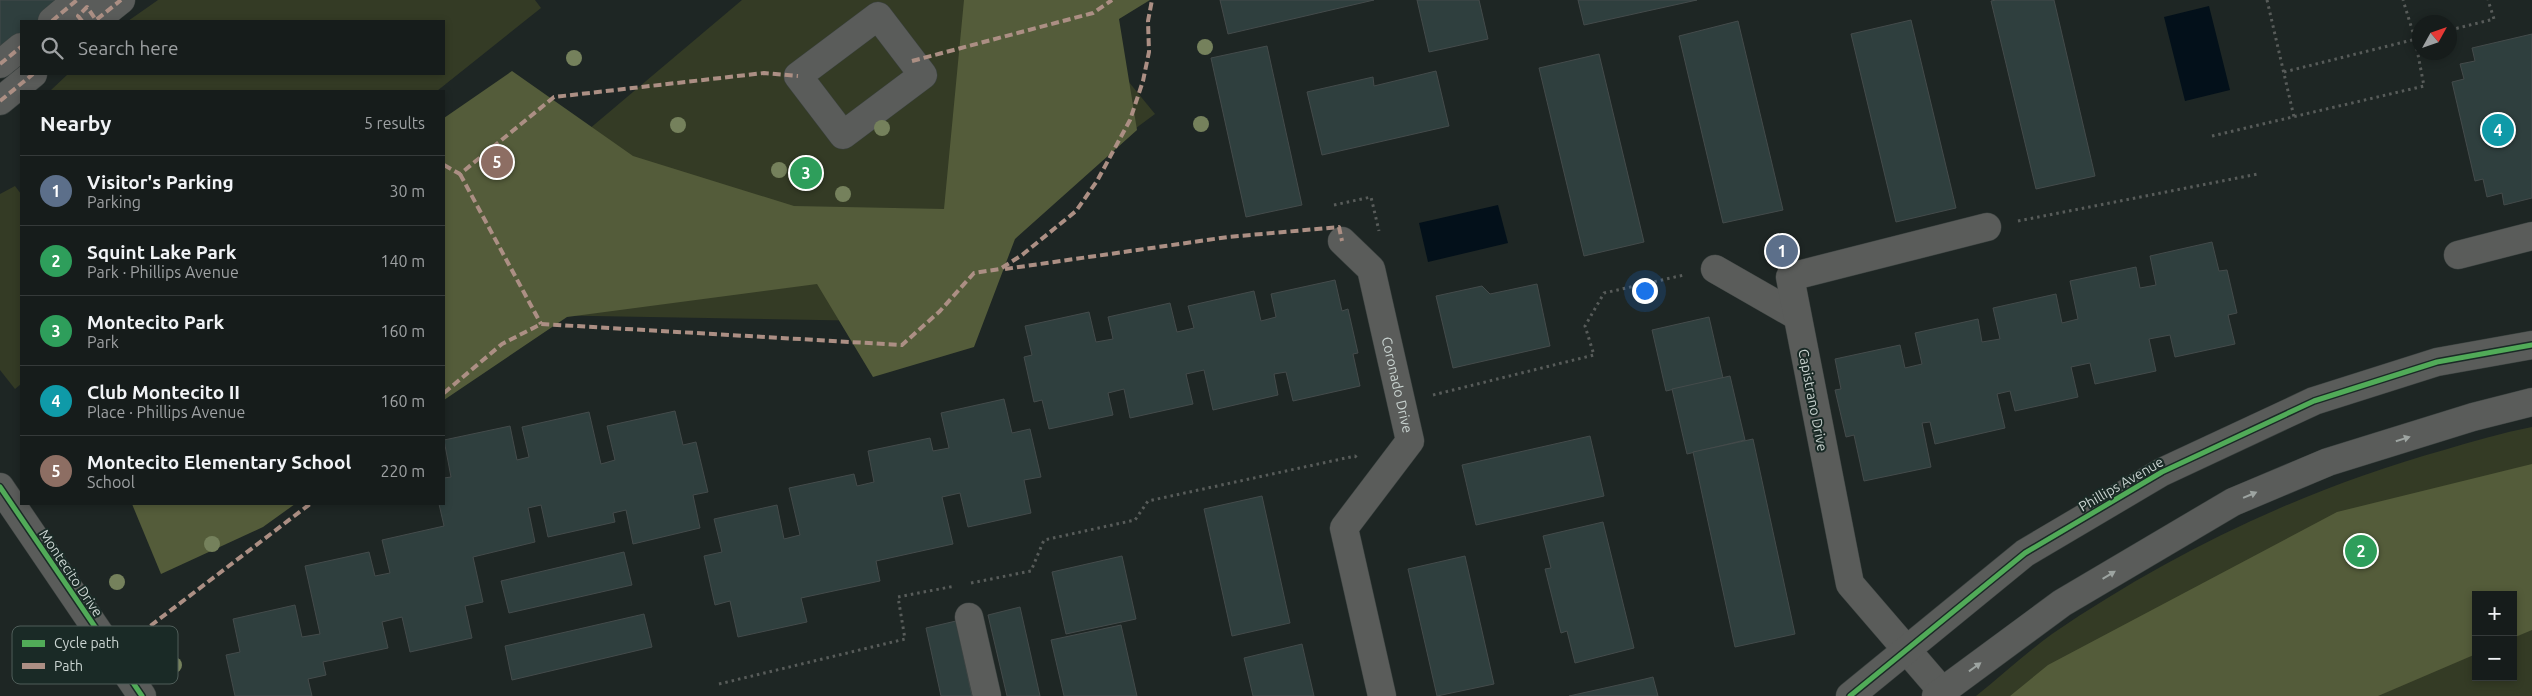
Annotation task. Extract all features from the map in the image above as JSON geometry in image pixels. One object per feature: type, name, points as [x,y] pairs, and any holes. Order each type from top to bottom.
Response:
[{"type":"street","points":[[53,20],[77,0]]},
{"type":"street","points":[[81,20],[78,16],[87,7],[96,20],[121,0]]},
{"type":"street","points":[[878,16],[923,75],[843,135],[798,76],[878,16]]},
{"type":"street","points":[[0,64],[20,48]]},
{"type":"street","points":[[0,101],[32,75]]},
{"type":"street","name":"Capistrano Drive","points":[[1939,694],[1906,649],[1850,584],[1789,274],[1987,227]]},
{"type":"street","points":[[2458,255],[2532,236]]},
{"type":"street","name":"Coronado Drive","points":[[1342,241],[1371,269],[1410,441],[1344,528],[1382,696]]},
{"type":"street","points":[[1715,268],[1796,316]]},
{"type":"street","name":"Phillips Avenue","points":[[1850,696],[2025,553],[2162,472],[2314,401],[2437,362],[2532,345]]},
{"type":"street","points":[[1939,694],[2062,603],[2233,502],[2328,462],[2473,417],[2532,402]]},
{"type":"street","name":"Montecito Drive","points":[[0,487],[94,626]]},
{"type":"street","points":[[970,617],[987,696]]},
{"type":"street","name":"Montecito Drive","points":[[134,684],[142,696]]},
{"type":"path","points":[[2267,0],[2294,117]]},
{"type":"path","points":[[2403,0],[2412,29]]},
{"type":"path","points":[[2457,28],[2494,19],[2488,0]]},
{"type":"path","points":[[2284,72],[2412,40]]},
{"type":"path","points":[[2212,136],[2424,86],[2419,60]]},
{"type":"path","points":[[1987,227],[2258,174]]},
{"type":"path","points":[[1334,205],[1371,197],[1380,236]]},
{"type":"path","points":[[1427,396],[1594,355],[1585,326],[1604,293],[1715,268]]},
{"type":"path","points":[[719,684],[905,639],[898,597],[1031,571],[1044,540],[1135,520],[1148,502],[1355,456],[1382,478]]},
{"type":"green space","points":[[158,0],[535,0],[541,8],[438,90],[51,90],[67,75],[445,75],[445,20],[129,20]]},
{"type":"green space","points":[[742,0],[1062,0],[1155,114],[875,321],[535,315],[467,232]]},
{"type":"green space","points":[[964,0],[1150,0],[1119,19],[1137,130],[1015,239],[974,347],[873,377],[817,284],[567,317],[445,399],[445,117],[512,71],[633,156],[794,206],[944,209]]},
{"type":"green space","points":[[15,186],[20,193],[20,385],[15,389],[0,370],[0,194]]},
{"type":"green space","points":[[2532,427],[2532,696],[1976,696],[2052,634],[2144,576],[2192,550],[2240,526],[2341,484],[2477,440]]},
{"type":"green space","points":[[2532,464],[2532,630],[2517,636],[2517,591],[2472,591],[2472,656],[2378,696],[2010,696],[2048,665],[2337,512]]},
{"type":"green space","points":[[132,505],[294,505],[263,527],[161,574]]},
{"type":"shaded area","points":[[2209,6],[2230,90],[2185,101],[2164,17]]},
{"type":"shaded area","points":[[1498,205],[1508,243],[1428,262],[1419,223]]},
{"type":"building","points":[[0,0],[77,0],[53,20],[20,20],[20,48],[0,64]]},
{"type":"building","points":[[1220,0],[1374,0],[1228,34]]},
{"type":"building","points":[[1417,0],[1479,0],[1488,39],[1429,52]]},
{"type":"building","points":[[1578,0],[1697,0],[1584,25]]},
{"type":"building","points":[[2054,0],[2095,176],[2036,189],[1991,1]]},
{"type":"building","points":[[1911,20],[1956,208],[1896,222],[1851,34]]},
{"type":"building","points":[[1738,21],[1783,210],[1723,223],[1679,36]]},
{"type":"building","points":[[2532,34],[2532,198],[2504,205],[2502,193],[2487,197],[2483,179],[2475,181],[2452,82],[2464,79],[2460,64],[2475,61],[2472,48]]},
{"type":"building","points":[[1267,46],[1302,205],[1246,217],[1211,58]]},
{"type":"building","points":[[1599,54],[1644,242],[1584,256],[1539,68]]},
{"type":"building","points":[[1436,71],[1449,126],[1322,155],[1307,92],[1373,77],[1374,86]]},
{"type":"building","points":[[2212,242],[2219,271],[2227,270],[2237,313],[2228,315],[2235,344],[2175,357],[2170,335],[2149,339],[2156,371],[2095,384],[2090,363],[2071,367],[2078,397],[2015,411],[2010,391],[1997,394],[2005,428],[1935,444],[1930,422],[1922,423],[1931,467],[1864,481],[1854,435],[1846,437],[1835,390],[1841,389],[1835,359],[1900,345],[1905,368],[1922,364],[1915,333],[1978,319],[1982,342],[2000,339],[1993,308],[2056,294],[2062,323],[2078,319],[2070,281],[2136,267],[2140,288],[2156,285],[2150,256]]},
{"type":"building","points":[[1335,280],[1342,311],[1348,309],[1358,353],[1353,354],[1360,386],[1293,401],[1286,372],[1274,374],[1278,395],[1213,410],[1204,370],[1186,374],[1193,404],[1130,418],[1124,389],[1108,393],[1113,415],[1049,429],[1042,400],[1034,402],[1024,357],[1032,355],[1025,326],[1089,312],[1096,342],[1113,339],[1108,317],[1170,303],[1177,332],[1194,328],[1188,306],[1254,291],[1261,321],[1276,317],[1271,294]]},
{"type":"building","points":[[1537,284],[1550,346],[1453,368],[1436,296],[1482,286],[1490,294]]},
{"type":"building","points":[[1709,317],[1723,378],[1666,391],[1652,330]]},
{"type":"building","points":[[1730,376],[1745,440],[1687,454],[1672,389]]},
{"type":"building","points":[[1004,399],[1012,433],[1030,429],[1041,477],[1024,480],[1031,513],[968,527],[960,493],[942,497],[953,544],[876,561],[880,581],[801,598],[807,622],[738,637],[730,601],[715,605],[704,556],[722,552],[714,519],[777,505],[784,539],[800,535],[789,488],[854,474],[857,486],[874,482],[868,451],[930,438],[933,451],[949,448],[941,413]]},
{"type":"building","points":[[675,411],[683,445],[696,442],[708,492],[693,495],[700,528],[633,544],[626,510],[613,513],[615,522],[548,537],[541,505],[528,508],[535,542],[473,557],[483,602],[465,606],[472,638],[410,652],[402,617],[382,622],[388,648],[323,662],[326,675],[308,679],[312,696],[235,696],[226,655],[240,652],[233,619],[295,605],[302,637],[320,634],[305,566],[369,552],[375,576],[390,573],[382,540],[444,526],[439,505],[445,505],[445,478],[451,477],[445,440],[510,426],[517,460],[529,457],[522,427],[589,412],[601,464],[615,460],[607,426]]},
{"type":"building","points":[[1590,436],[1604,496],[1476,525],[1462,465]]},
{"type":"building","points":[[1753,439],[1795,634],[1735,647],[1693,452]]},
{"type":"building","points":[[1262,496],[1290,623],[1232,636],[1204,509]]},
{"type":"building","points":[[1603,522],[1634,648],[1575,663],[1567,631],[1561,633],[1545,569],[1551,568],[1543,536]]},
{"type":"building","points":[[624,552],[632,585],[509,613],[501,581]]},
{"type":"building","points":[[1122,556],[1136,619],[1066,634],[1052,572]]},
{"type":"building","points":[[1465,556],[1494,684],[1437,696],[1408,569]]},
{"type":"building","points":[[1020,607],[1040,696],[1007,696],[988,615]]},
{"type":"building","points":[[644,614],[652,647],[512,680],[505,646]]},
{"type":"building","points":[[956,621],[972,696],[941,696],[926,628]]},
{"type":"building","points":[[1121,625],[1137,696],[1064,696],[1051,640]]},
{"type":"building","points":[[1302,644],[1314,696],[1253,696],[1244,658]]},
{"type":"building","points":[[1653,677],[1658,696],[1569,696],[1645,679]]},
{"type":"marked path","points":[[53,20],[77,0]]},
{"type":"marked path","points":[[96,20],[121,0]]},
{"type":"marked path","points":[[912,61],[1093,13],[1112,0]]},
{"type":"marked path","points":[[445,392],[502,344],[541,324],[902,345],[940,311],[974,273],[1000,269],[1022,255],[1076,211],[1097,181],[1130,120],[1143,81],[1149,52],[1148,21],[1152,0]]},
{"type":"marked path","points":[[81,20],[78,16],[87,7],[96,20]]},
{"type":"marked path","points":[[0,64],[20,48]]},
{"type":"marked path","points":[[445,166],[460,174],[554,97],[764,73],[798,76]]},
{"type":"marked path","points":[[0,101],[32,75]]},
{"type":"marked path","points":[[460,174],[541,324]]},
{"type":"marked path","points":[[1005,269],[1228,237],[1339,227],[1342,241]]},
{"type":"marked path","points":[[150,626],[309,505]]},
{"type":"cycle path","points":[[1850,696],[2025,553],[2162,472],[2314,401],[2437,362],[2532,345]]},
{"type":"cycle path","points":[[0,487],[94,626]]},
{"type":"cycle path","points":[[134,684],[142,696]]},
{"type":"place","name":"Club Montecito II","points":[[2498,130]]},
{"type":"place","name":"Montecito Elementary School","points":[[497,162]]},
{"type":"place","name":"Montecito Park","points":[[806,173]]},
{"type":"place","name":"Visitor's Parking","points":[[1782,251]]},
{"type":"place","name":"Squint Lake Park","points":[[2361,551]]}]
